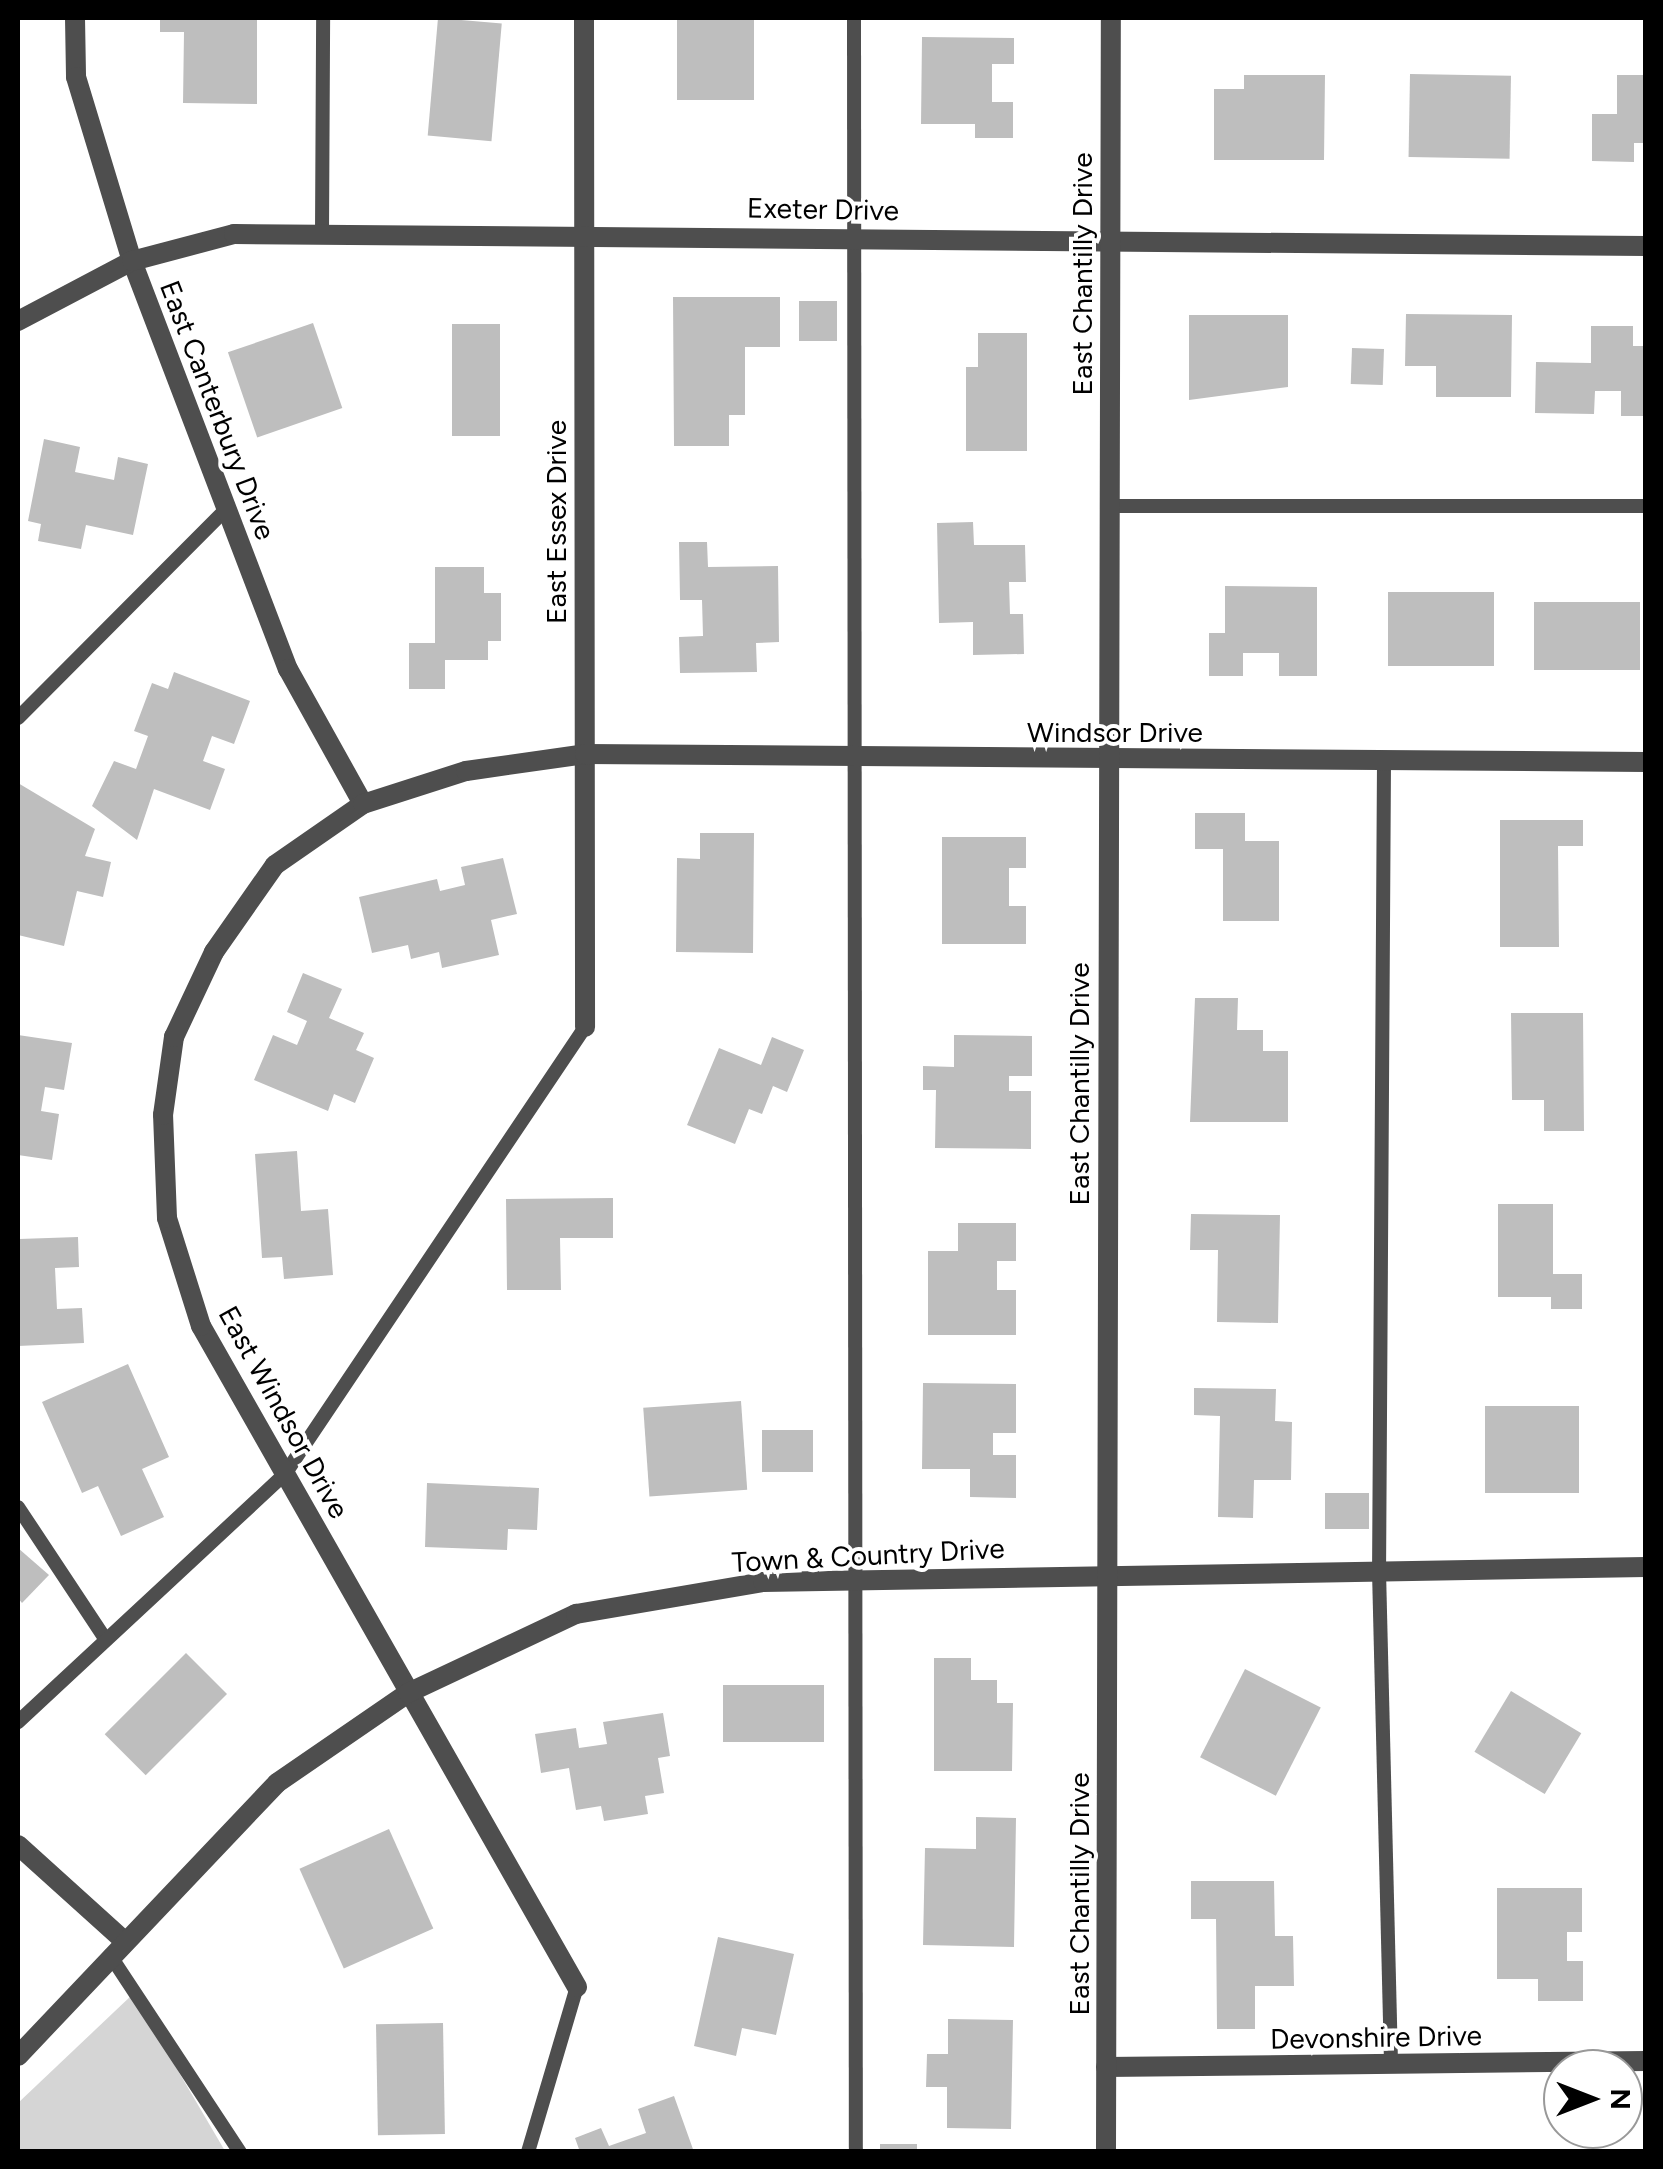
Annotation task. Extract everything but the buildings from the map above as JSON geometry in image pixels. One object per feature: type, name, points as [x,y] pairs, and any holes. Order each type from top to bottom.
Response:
[{"type":"street","name":"East Canterbury Drive","points":[[76,18],[76,77],[132,261],[288,668],[363,804]]},
{"type":"street","name":"East Essex Drive","points":[[584,18],[584,1027]]},
{"type":"street","name":"East Chantilly Drive","points":[[1106,2152],[1111,18]]},
{"type":"street","name":"Exeter Drive","points":[[18,321],[132,261],[234,234],[582,231],[851,238],[1646,246]]},
{"type":"street","name":"Windsor Drive","points":[[584,754],[1646,762]]},
{"type":"street","name":"East Windsor Drive","points":[[577,1987],[202,1326],[167,1218],[162,1114],[174,1038],[214,952],[275,865],[363,804],[466,771],[584,754]]},
{"type":"street","name":"Town & Country Drive","points":[[18,2056],[277,1783],[408,1693],[576,1614],[763,1582],[1646,1567]]},
{"type":"street","points":[[18,1845],[117,1948]]},
{"type":"street","name":"Devonshire Drive","points":[[1106,2066],[1646,2061]]},
{"type":"lane","points":[[322,18],[322,234]]},
{"type":"lane","points":[[854,18],[851,238],[856,758],[856,2152]]},
{"type":"lane","points":[[1108,506],[1646,506]]},
{"type":"lane","points":[[18,718],[226,508]]},
{"type":"lane","points":[[1384,761],[1380,1571],[1391,2064]]},
{"type":"lane","points":[[18,1722],[285,1474],[584,1027]]},
{"type":"lane","points":[[18,1507],[106,1640]]},
{"type":"lane","points":[[117,1948],[240,2152]]},
{"type":"lane","points":[[528,2152],[577,1987]]},
{"type":"shaded area","points":[[133,1994],[225,2151],[18,2151],[18,2103]]}]
